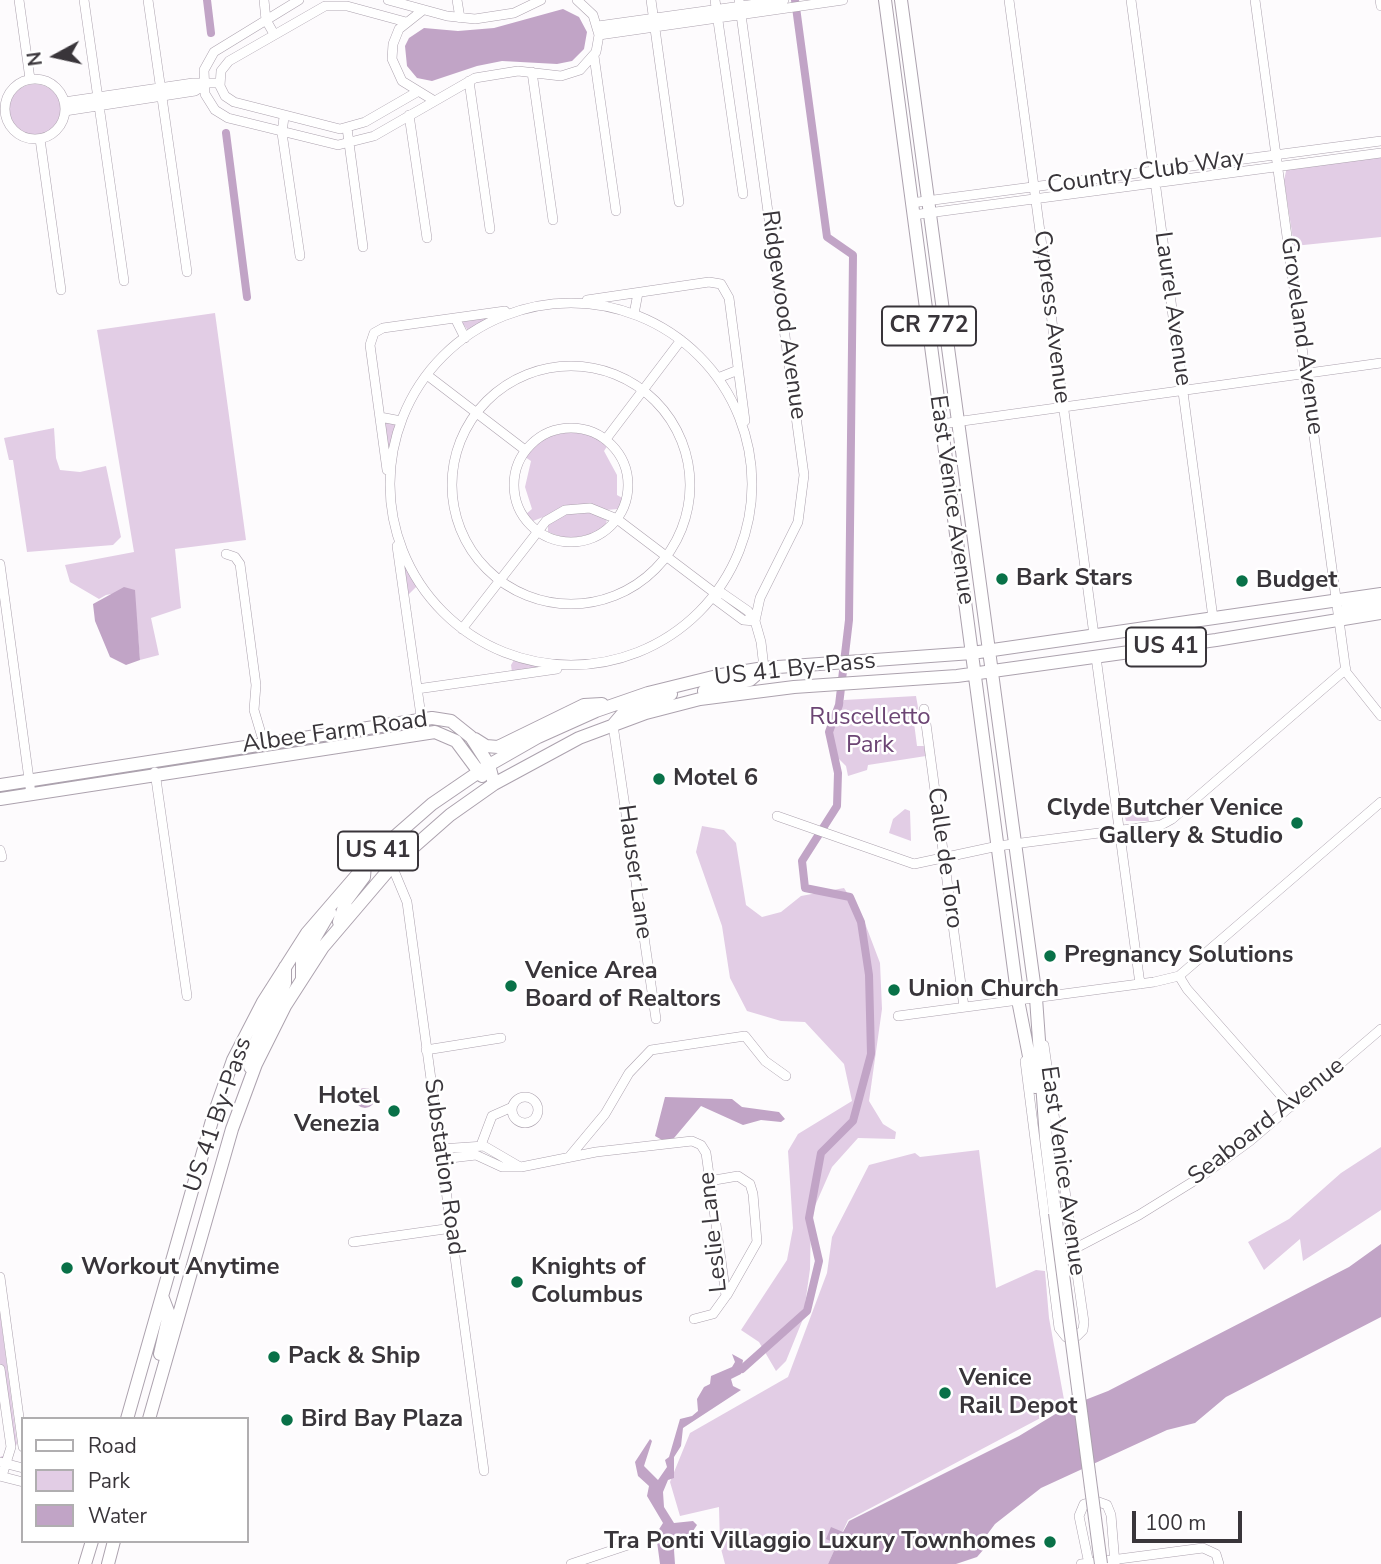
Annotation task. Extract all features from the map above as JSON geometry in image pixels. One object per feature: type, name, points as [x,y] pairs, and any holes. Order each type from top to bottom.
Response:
[{"type":"main road","name":"East Venice Avenue","points":[[885,0],[1018,1000],[1045,1139],[1098,1563]]},
{"type":"main road","name":"East Venice Avenue","points":[[901,0],[1036,998],[1045,1139]]},
{"type":"main road","name":"US 41 By-Pass","points":[[128,1417],[202,1154],[233,1060],[284,966],[337,896],[365,865],[425,810],[483,769],[538,737],[616,703],[685,683],[764,668],[989,651],[1381,594]]},
{"type":"main road","points":[[1339,620],[1351,608],[1381,604]]},
{"type":"main road","name":"US 41 By-Pass","points":[[150,1417],[245,1091],[271,1033],[302,978],[337,929],[392,866],[450,816],[494,784],[546,754],[613,725],[679,704],[730,694],[992,671],[1381,613]]},
{"type":"main road","points":[[679,704],[695,694],[750,680],[764,668]]},
{"type":"main road","points":[[613,725],[625,711],[666,696],[685,683]]},
{"type":"main road","points":[[471,737],[486,746],[498,747],[584,705],[616,703]]},
{"type":"main road","name":"Albee Farm Road","points":[[0,785],[264,741],[421,719],[451,721],[471,737],[483,769]]},
{"type":"main road","points":[[337,731],[340,745]]},
{"type":"main road","name":"Albee Farm Road","points":[[0,799],[266,755],[437,732],[450,736],[494,784]]},
{"type":"main road","points":[[337,929],[346,901],[364,877],[365,865]]},
{"type":"main road","points":[[302,978],[302,960],[325,924],[337,896]]},
{"type":"main road","points":[[245,1091],[253,1050],[285,983],[284,966]]},
{"type":"main road","points":[[202,1154],[223,1161]]},
{"type":"main road","points":[[159,1382],[160,1353],[169,1311],[162,1296]]},
{"type":"main road","points":[[85,1564],[91,1543]]},
{"type":"main road","points":[[108,1564],[113,1543]]},
{"type":"street","points":[[19,0],[30,79]]},
{"type":"street","points":[[84,0],[124,281]]},
{"type":"street","points":[[148,0],[187,272]]},
{"type":"street","points":[[264,0],[267,20],[274,34]]},
{"type":"street","points":[[299,0],[214,52],[205,67],[203,86],[209,102],[223,116],[327,144],[349,144],[369,138],[468,81],[503,72],[568,75],[580,70],[594,56]]},
{"type":"street","points":[[391,0],[460,18],[497,17],[522,5],[541,0]]},
{"type":"street","points":[[457,0],[460,18]]},
{"type":"street","points":[[578,0],[587,4],[599,30],[594,56],[616,211]]},
{"type":"street","points":[[651,0],[679,202]]},
{"type":"street","points":[[599,30],[654,23],[740,6],[812,4],[843,0]]},
{"type":"street","name":"Cypress Avenue","points":[[1009,0],[1094,635]]},
{"type":"street","name":"Laurel Avenue","points":[[1131,0],[1213,618]]},
{"type":"street","name":"Groveland Avenue","points":[[1255,0],[1346,670]]},
{"type":"street","points":[[1380,0],[1381,6]]},
{"type":"street","points":[[406,22],[330,2],[227,63],[221,71],[219,83],[223,95],[231,101],[326,127],[347,128],[417,92]]},
{"type":"street","name":"Ridgewood Avenue","points":[[740,6],[804,475],[798,522],[760,598],[755,621]]},
{"type":"street","points":[[717,9],[743,194]]},
{"type":"street","points":[[423,10],[406,22],[396,35],[392,59],[402,81],[433,100]]},
{"type":"street","points":[[532,72],[553,220]]},
{"type":"street","points":[[30,79],[48,82],[55,87],[64,106],[57,130],[40,139],[23,137],[3,115],[12,90],[30,79]]},
{"type":"street","points":[[468,81],[490,229]]},
{"type":"street","points":[[64,106],[161,92],[193,83],[203,86],[219,83]]},
{"type":"street","points":[[409,115],[426,238]]},
{"type":"street","points":[[284,117],[282,133],[300,256]]},
{"type":"street","points":[[347,128],[363,247]]},
{"type":"street","points":[[40,139],[61,290]]},
{"type":"street","name":"Country Club Way","points":[[929,207],[1034,188],[1381,141]]},
{"type":"street","points":[[1327,148],[1329,161]]},
{"type":"street","name":"Country Club Way","points":[[912,209],[1036,200],[1381,153]]},
{"type":"street","points":[[416,689],[620,659],[659,643],[689,623],[716,594],[737,559],[749,521],[752,480],[729,298],[721,284],[709,282],[383,328],[374,333],[370,345],[416,689],[423,733]]},
{"type":"street","points":[[634,314],[638,293]]},
{"type":"street","points":[[563,303],[597,305],[634,314],[662,327],[681,340],[718,378],[737,411],[748,444]]},
{"type":"street","points":[[389,489],[401,421],[427,375],[465,338],[498,318],[527,309]]},
{"type":"street","points":[[455,318],[465,338]]},
{"type":"street","points":[[606,439],[681,340]]},
{"type":"street","points":[[941,424],[1381,363]]},
{"type":"street","points":[[558,366],[582,366],[606,371],[643,390],[674,424],[685,448],[690,469],[690,496],[685,519],[666,557],[628,589],[589,603],[545,601],[500,580],[473,552],[459,523],[453,501],[452,478],[456,455],[476,413],[512,381],[558,366]]},
{"type":"street","points":[[718,378],[738,370]]},
{"type":"street","points":[[427,375],[525,450]]},
{"type":"street","points":[[380,417],[401,421]]},
{"type":"street","points":[[563,428],[586,429],[606,439],[623,462],[628,482],[627,499],[617,519],[600,534],[579,541],[558,540],[537,530],[522,513],[515,493],[517,468],[525,450],[542,436],[563,428]]},
{"type":"street","points":[[462,629],[537,530],[554,515],[573,508],[594,509],[617,519],[716,594],[722,593],[748,611],[755,621],[764,655],[764,668]]},
{"type":"street","points":[[393,517],[400,545],[418,579],[437,605],[462,629],[487,645],[521,658],[576,666]]},
{"type":"street","points":[[226,554],[235,557],[240,564],[256,685],[254,710],[266,755]]},
{"type":"street","points":[[0,564],[31,794]]},
{"type":"street","points":[[1096,657],[1140,984]]},
{"type":"street","points":[[777,816],[909,863],[998,846],[1161,825],[1172,819],[1346,670],[1381,716]]},
{"type":"street","name":"Calle de Toro","points":[[924,709],[964,1007]]},
{"type":"street","name":"Hauser Lane","points":[[613,725],[656,1019]]},
{"type":"street","points":[[153,760],[187,996]]},
{"type":"street","points":[[898,1016],[1140,984],[1179,976],[1381,802]]},
{"type":"street","name":"Substation Road","points":[[392,866],[407,902],[484,1471]]},
{"type":"street","points":[[1179,976],[1186,989],[1291,1107]]},
{"type":"street","name":"East Venice Avenue","points":[[1018,1000],[1059,1328],[1066,1337],[1077,1336],[1084,1326],[1053,1093],[1036,998]]},
{"type":"street","name":"Seaboard Avenue","points":[[1074,1250],[1183,1189],[1291,1107],[1381,1029]]},
{"type":"street","points":[[570,1156],[603,1116],[629,1073],[651,1050],[745,1036],[765,1061],[786,1076]]},
{"type":"street","points":[[426,1050],[501,1038]]},
{"type":"street","points":[[481,1145],[492,1116],[510,1108]]},
{"type":"street","name":"Leslie Lane","points":[[441,1154],[476,1155],[502,1167],[522,1167],[557,1163],[570,1156],[692,1141],[704,1149],[726,1296],[713,1314],[694,1319]]},
{"type":"street","points":[[441,1154],[481,1145],[522,1167]]},
{"type":"street","points":[[709,1181],[738,1176],[750,1184],[753,1194],[757,1241],[726,1296]]},
{"type":"street","points":[[354,1242],[452,1228]]},
{"type":"street","points":[[0,1277],[21,1432]]},
{"type":"street","points":[[0,1369],[10,1447],[1,1476],[20,1482]]},
{"type":"street","points":[[3,1463],[21,1466]]},
{"type":"street","points":[[1090,1501],[1103,1502],[1110,1510],[1098,1563],[1079,1516],[1083,1506],[1090,1501]]},
{"type":"street","points":[[571,1564],[634,1543]]},
{"type":"street","points":[[1098,1563],[1199,1549],[1216,1554],[1219,1564]]},
{"type":"green space","points":[[35,84],[45,86],[53,92],[59,100],[59,120],[53,128],[45,134],[35,136],[25,134],[17,128],[11,120],[9,110],[11,100],[17,92],[25,86]]},
{"type":"green space","points":[[1381,153],[1381,237],[1294,246],[1284,180],[1287,167]]},
{"type":"green space","points":[[215,313],[246,540],[175,549],[181,608],[151,618],[159,655],[140,660],[134,590],[106,595],[99,599],[70,582],[65,565],[134,552],[97,330]]},
{"type":"green space","points":[[493,317],[469,332],[461,321]]},
{"type":"green space","points":[[385,421],[396,425],[389,456],[384,424]]},
{"type":"green space","points":[[54,428],[56,458],[60,470],[80,472],[106,466],[121,537],[113,545],[27,552],[13,460],[9,460],[4,438]]},
{"type":"green space","points":[[574,431],[590,434],[608,445],[604,451],[617,475],[617,495],[624,499],[619,509],[551,514],[533,521],[526,514],[532,509],[525,487],[531,461],[525,457],[545,437]]},
{"type":"green space","points":[[589,511],[607,518],[606,525],[596,533],[568,539],[548,532],[548,524],[564,514]]},
{"type":"green space","points":[[403,561],[418,585],[408,595]]},
{"type":"green space","points":[[514,660],[543,668],[512,672],[511,665]]},
{"type":"green space","name":"Ruscelletto Park","points":[[916,696],[919,713],[913,715],[917,746],[924,746],[926,756],[868,765],[867,770],[848,776],[846,766],[835,755],[829,742],[844,700]]},
{"type":"green space","points":[[1125,804],[1126,810],[1141,808],[1142,816],[1148,816],[1149,821],[1126,821],[1122,806]]},
{"type":"green space","points":[[905,809],[910,811],[911,841],[889,833],[893,819]]},
{"type":"green space","points":[[702,826],[724,830],[736,843],[746,905],[762,917],[781,912],[801,896],[844,888],[863,918],[880,963],[882,1009],[869,1101],[883,1124],[896,1132],[895,1139],[858,1138],[832,1167],[811,1215],[810,1269],[803,1319],[786,1361],[776,1371],[759,1342],[741,1330],[787,1260],[793,1228],[788,1151],[798,1134],[852,1101],[844,1064],[805,1022],[781,1021],[747,1011],[730,978],[722,926],[696,852]]},
{"type":"green space","points":[[1381,1147],[1381,1210],[1303,1261],[1300,1239],[1264,1270],[1248,1242],[1289,1219],[1341,1173]]},
{"type":"green space","points":[[979,1150],[996,1288],[1036,1270],[1045,1271],[1049,1318],[1065,1405],[848,1520],[828,1564],[725,1564],[720,1545],[719,1507],[680,1516],[670,1482],[690,1433],[788,1377],[827,1273],[832,1237],[869,1165],[915,1153],[920,1157]]},
{"type":"green space","points":[[0,1312],[17,1443],[8,1469],[0,1465],[0,1457],[5,1455],[8,1444],[0,1387]]},
{"type":"water","points":[[563,9],[579,17],[587,32],[584,49],[572,61],[557,64],[502,61],[432,81],[417,78],[407,66],[405,46],[409,38],[424,28],[458,31],[494,28]]},
{"type":"water","points":[[124,587],[135,590],[140,660],[126,665],[110,657],[95,621],[93,604]]},
{"type":"water","points":[[365,1088],[372,1091],[375,1098],[372,1105],[365,1108],[358,1105],[355,1098],[358,1091]]},
{"type":"water","points":[[665,1097],[732,1099],[742,1107],[779,1112],[785,1119],[781,1122],[761,1120],[743,1125],[701,1106],[669,1144],[655,1136]]},
{"type":"water","points":[[1381,1244],[1381,1317],[1226,1397],[1195,1423],[1167,1430],[1041,1488],[995,1524],[986,1536],[984,1549],[977,1557],[956,1564],[828,1564],[837,1544],[826,1539],[831,1527],[843,1532],[849,1521],[1019,1436],[1067,1407],[1108,1391],[1349,1267]]},
{"type":"water","points":[[732,1354],[743,1360],[741,1374],[731,1379],[733,1386],[741,1390],[683,1428],[681,1446],[674,1457],[674,1478],[668,1480],[663,1492],[664,1507],[674,1523],[693,1521],[697,1525],[689,1537],[685,1537],[674,1550],[675,1564],[660,1564],[656,1534],[663,1523],[647,1496],[649,1486],[638,1476],[635,1462],[650,1439],[652,1441],[644,1466],[658,1480],[667,1467],[665,1460],[669,1457],[680,1419],[692,1416],[698,1411],[697,1399],[704,1387],[710,1384],[711,1376],[732,1367],[735,1362]]},
{"type":"waterway","points":[[207,0],[211,33]]},
{"type":"waterway","points":[[742,1369],[807,1311],[819,1261],[809,1218],[821,1153],[853,1121],[871,1054],[869,975],[861,922],[850,897],[805,888],[802,861],[837,806],[838,773],[829,732],[839,705],[849,620],[853,255],[827,237],[795,0]]},
{"type":"waterway","points":[[226,133],[247,297]]},
{"type":"place","name":"Bark Stars","points":[[1002,579]]},
{"type":"place","name":"Budget","points":[[1242,581]]},
{"type":"place","name":"Motel 6","points":[[659,779]]},
{"type":"place","name":"Clyde Butcher Venice Gallery & Studio","points":[[1297,823]]},
{"type":"place","name":"Pregnancy Solutions","points":[[1050,956]]},
{"type":"place","name":"Venice Area Board of Realtors","points":[[511,986]]},
{"type":"place","name":"Union Church","points":[[894,990]]},
{"type":"place","name":"Hotel Venezia","points":[[394,1111]]},
{"type":"place","name":"Workout Anytime","points":[[67,1268]]},
{"type":"place","name":"Knights of Columbus","points":[[517,1282]]},
{"type":"place","name":"Pack & Ship","points":[[274,1357]]},
{"type":"place","name":"Venice Rail Depot","points":[[945,1393]]},
{"type":"place","name":"Bird Bay Plaza","points":[[287,1420]]},
{"type":"place","name":"Tra Ponti Villaggio Luxury Townhomes","points":[[1050,1542]]}]
